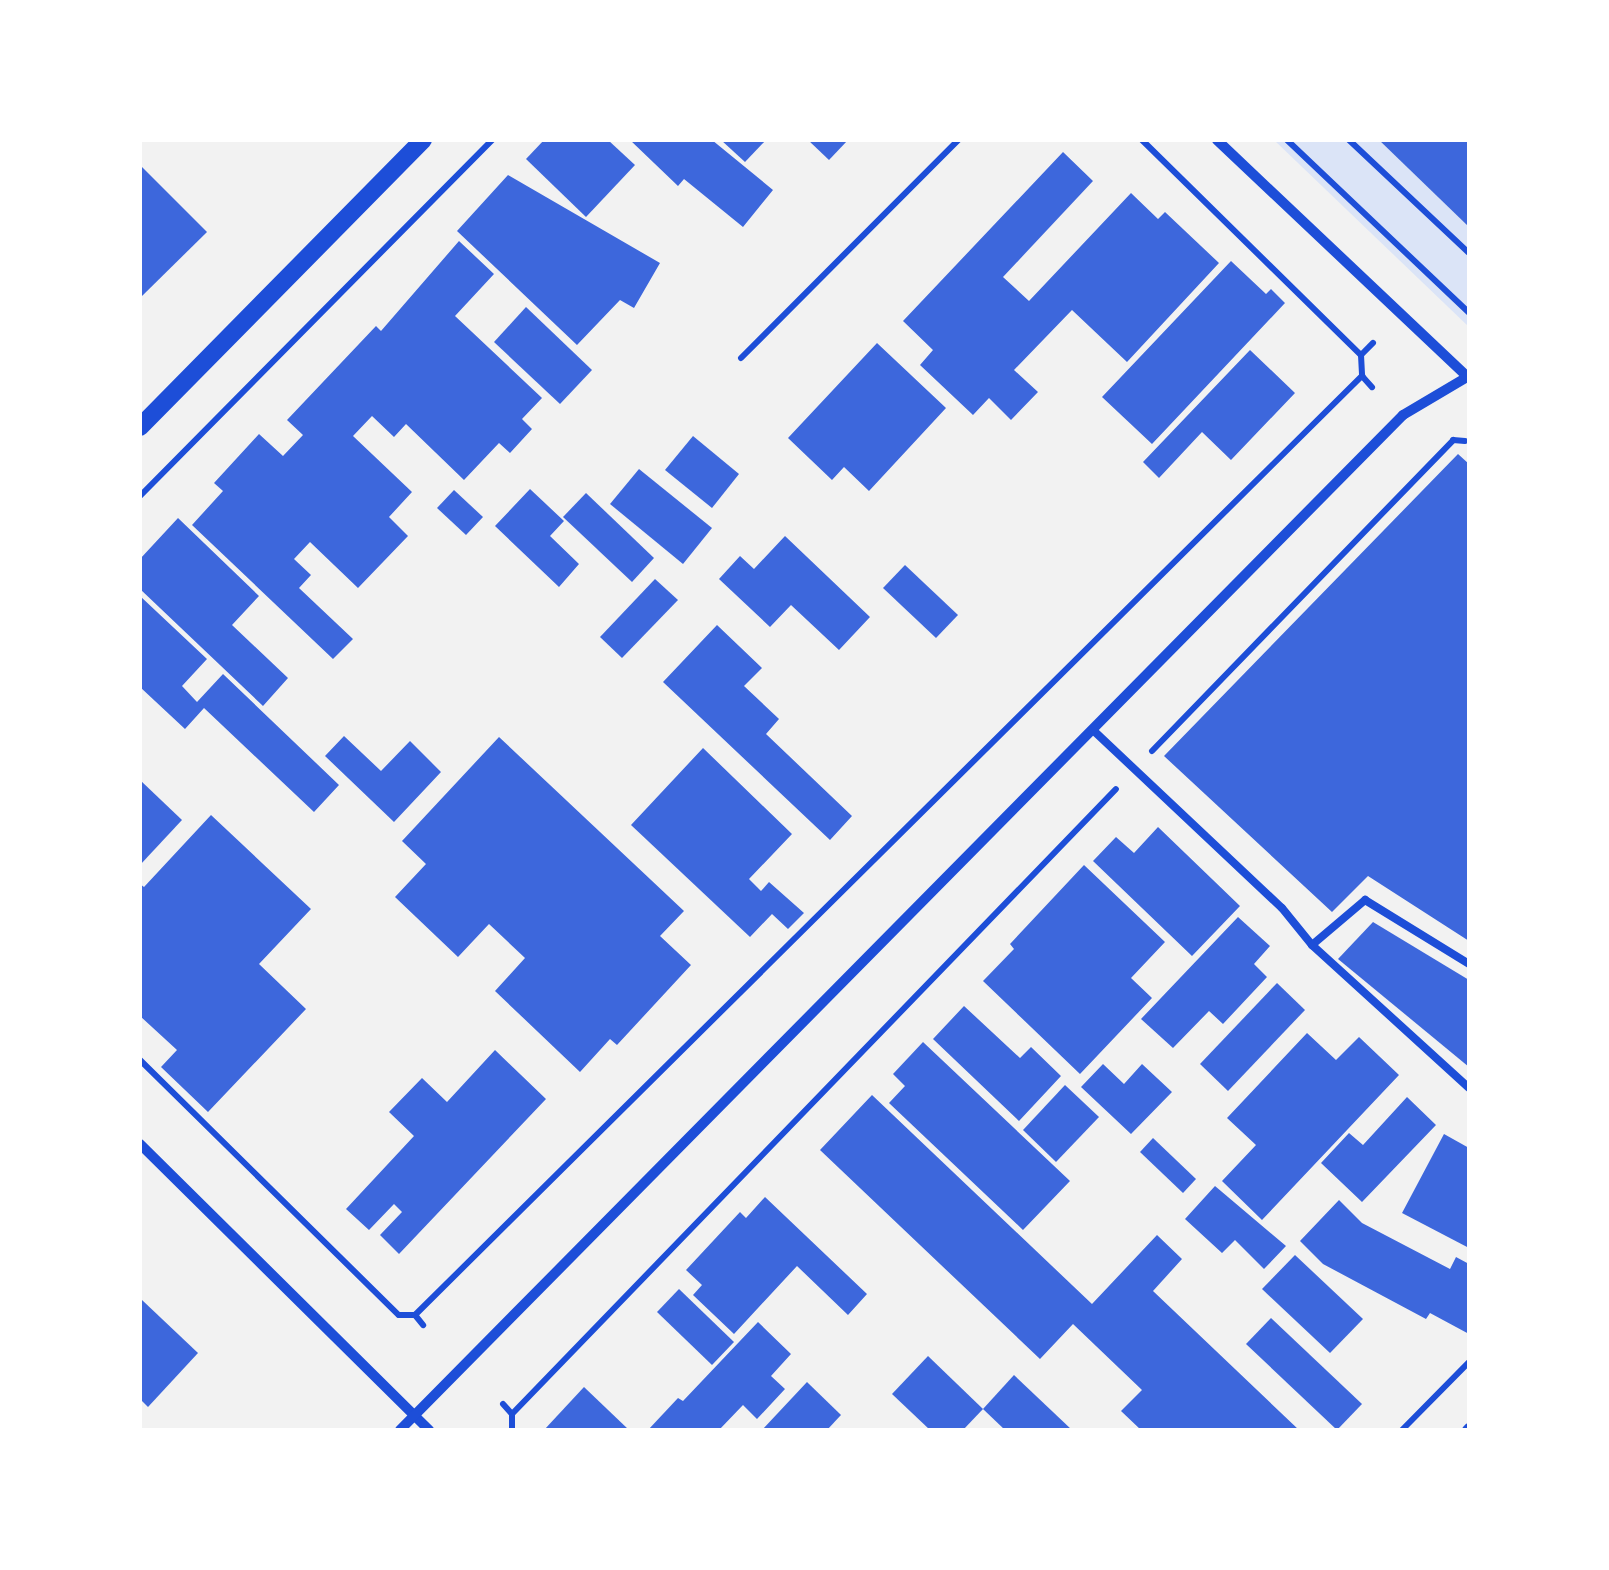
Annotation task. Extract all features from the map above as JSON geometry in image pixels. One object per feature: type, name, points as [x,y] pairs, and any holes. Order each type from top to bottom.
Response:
[{"type":"street","points":[[140,427],[422,140]]},
{"type":"street","points":[[400,1430],[1403,414],[1469,377],[1217,140]]},
{"type":"street","points":[[140,1144],[429,1430]]},
{"type":"lane","points":[[1094,731],[1282,908],[1312,945],[1469,1088]]},
{"type":"lane","points":[[1312,945],[1365,900],[1469,964]]},
{"type":"path","points":[[140,496],[492,140]]},
{"type":"path","points":[[742,358],[958,140]]},
{"type":"path","points":[[1142,140],[1362,356]]},
{"type":"path","points":[[1287,140],[1469,313]]},
{"type":"path","points":[[1349,140],[1469,253]]},
{"type":"path","points":[[1426,288],[1434,281]]},
{"type":"path","points":[[1372,343],[1362,356],[1362,376],[1372,386]]},
{"type":"path","points":[[140,1060],[399,1315],[416,1315],[1362,376]]},
{"type":"path","points":[[512,1414],[1453,440],[1468,441]]},
{"type":"path","points":[[1434,446],[1442,452]]},
{"type":"path","points":[[416,1315],[424,1325]]},
{"type":"path","points":[[1402,1430],[1469,1362]]},
{"type":"path","points":[[503,1404],[512,1414],[512,1430]]},
{"type":"shaded area","points":[[1274,140],[1379,140],[1469,227],[1469,327]]},
{"type":"building","points":[[544,140],[608,140],[635,165],[586,217],[526,159]]},
{"type":"building","points":[[630,140],[712,140],[773,190],[743,227],[684,179],[678,186]]},
{"type":"building","points":[[721,140],[766,140],[745,162]]},
{"type":"building","points":[[808,140],[848,140],[829,160]]},
{"type":"building","points":[[1379,140],[1469,140],[1469,227]]},
{"type":"building","points":[[1063,152],[1093,181],[1003,277],[1029,301],[1131,193],[1158,219],[1165,212],[1219,263],[1127,362],[1072,310],[1014,370],[1038,392],[1011,420],[989,398],[973,415],[920,365],[933,350],[903,321]]},
{"type":"building","points":[[140,165],[207,232],[140,298]]},
{"type":"building","points":[[508,175],[660,263],[634,308],[620,300],[577,345],[457,231]]},
{"type":"building","points":[[459,241],[494,274],[455,316],[542,398],[522,419],[532,429],[510,453],[499,443],[464,480],[406,424],[394,437],[372,416],[353,436],[412,492],[389,517],[408,536],[358,588],[310,542],[294,559],[311,575],[299,588],[353,639],[333,659],[192,525],[223,491],[214,483],[259,434],[283,456],[303,435],[287,420],[376,326],[381,331]]},
{"type":"building","points":[[1231,261],[1266,294],[1271,289],[1285,303],[1152,444],[1102,397]]},
{"type":"building","points":[[526,307],[592,370],[560,404],[494,342]]},
{"type":"building","points":[[877,343],[946,408],[869,491],[844,467],[832,480],[788,438]]},
{"type":"building","points":[[1250,350],[1295,393],[1231,460],[1202,432],[1159,478],[1143,462]]},
{"type":"building","points":[[693,436],[739,474],[712,508],[665,470]]},
{"type":"building","points":[[1458,454],[1469,464],[1469,941],[1368,876],[1332,912],[1164,756]]},
{"type":"building","points":[[639,469],[712,528],[683,564],[610,504]]},
{"type":"building","points":[[530,489],[564,521],[550,536],[579,564],[559,587],[495,526]]},
{"type":"building","points":[[454,490],[483,517],[466,535],[437,508]]},
{"type":"building","points":[[586,493],[654,558],[632,582],[563,517]]},
{"type":"building","points":[[178,518],[259,596],[232,625],[288,678],[263,706],[140,589],[140,559]]},
{"type":"building","points":[[785,536],[870,617],[839,650],[791,605],[770,627],[719,579],[740,556],[754,569]]},
{"type":"building","points":[[905,565],[958,615],[936,638],[883,588]]},
{"type":"building","points":[[655,579],[678,600],[622,658],[600,637]]},
{"type":"building","points":[[140,596],[207,659],[182,686],[197,702],[223,674],[339,785],[314,812],[204,708],[185,729],[140,687]]},
{"type":"building","points":[[717,625],[762,668],[744,686],[779,719],[766,734],[852,816],[830,840],[663,682]]},
{"type":"building","points":[[344,736],[381,771],[410,741],[441,772],[394,822],[325,756]]},
{"type":"building","points":[[499,737],[684,911],[660,936],[691,965],[617,1045],[610,1039],[580,1072],[495,991],[525,958],[489,924],[458,957],[395,897],[426,864],[402,841]]},
{"type":"building","points":[[703,748],[792,834],[749,879],[761,891],[769,882],[804,913],[788,929],[772,914],[750,937],[631,825]]},
{"type":"building","points":[[140,780],[182,820],[140,865]]},
{"type":"building","points":[[211,815],[311,909],[259,964],[306,1009],[208,1112],[161,1067],[177,1050],[140,1016],[140,884],[144,887]]},
{"type":"building","points":[[1158,827],[1240,906],[1192,956],[1093,861],[1116,837],[1134,853]]},
{"type":"building","points":[[1084,865],[1165,942],[1131,978],[1152,998],[1080,1074],[983,981],[1014,949],[1010,944]]},
{"type":"building","points":[[1238,917],[1270,946],[1254,964],[1267,977],[1223,1024],[1209,1011],[1173,1048],[1141,1019]]},
{"type":"building","points":[[1373,922],[1469,980],[1469,1067],[1338,959]]},
{"type":"building","points":[[1277,983],[1305,1010],[1228,1091],[1200,1064]]},
{"type":"building","points":[[964,1006],[1020,1058],[1031,1047],[1061,1076],[1019,1121],[933,1039]]},
{"type":"building","points":[[1307,1033],[1336,1060],[1359,1037],[1399,1075],[1262,1220],[1222,1181],[1256,1145],[1227,1118]]},
{"type":"building","points":[[923,1042],[1070,1181],[1023,1230],[889,1103],[905,1086],[893,1074]]},
{"type":"building","points":[[495,1050],[546,1099],[399,1254],[380,1235],[402,1212],[394,1204],[369,1230],[346,1209],[414,1136],[389,1112],[422,1078],[447,1102]]},
{"type":"building","points":[[1103,1064],[1124,1084],[1142,1064],[1172,1092],[1131,1134],[1081,1087]]},
{"type":"building","points":[[1065,1085],[1099,1117],[1056,1162],[1023,1130]]},
{"type":"building","points":[[872,1095],[1092,1304],[1157,1235],[1182,1259],[1153,1291],[1299,1430],[1141,1430],[1121,1411],[1142,1390],[1073,1324],[1040,1359],[820,1150]]},
{"type":"building","points":[[1407,1097],[1436,1125],[1362,1202],[1321,1163],[1349,1133],[1363,1145]]},
{"type":"building","points":[[1444,1134],[1469,1148],[1469,1248],[1402,1213]]},
{"type":"building","points":[[1153,1138],[1196,1179],[1183,1193],[1140,1152]]},
{"type":"building","points":[[1215,1186],[1286,1246],[1264,1269],[1235,1240],[1222,1253],[1185,1219]]},
{"type":"building","points":[[765,1197],[867,1294],[848,1315],[797,1266],[734,1334],[693,1295],[702,1285],[686,1270],[740,1212],[746,1218]]},
{"type":"building","points":[[1339,1200],[1362,1223],[1450,1269],[1456,1257],[1469,1264],[1469,1334],[1430,1313],[1426,1319],[1323,1264],[1300,1241]]},
{"type":"building","points":[[1295,1255],[1363,1319],[1330,1353],[1262,1289]]},
{"type":"building","points":[[679,1289],[734,1342],[712,1365],[657,1312]]},
{"type":"building","points":[[142,1300],[198,1353],[148,1407],[140,1399]]},
{"type":"building","points":[[1271,1318],[1362,1404],[1337,1430],[1246,1344]]},
{"type":"building","points":[[758,1322],[791,1354],[771,1376],[785,1389],[757,1419],[743,1405],[719,1430],[648,1430],[678,1398],[683,1401]]},
{"type":"building","points":[[928,1356],[983,1409],[963,1430],[930,1430],[892,1394]]},
{"type":"building","points":[[1014,1375],[1072,1430],[1005,1430],[983,1409]]},
{"type":"building","points":[[807,1382],[841,1415],[827,1430],[762,1430]]},
{"type":"building","points":[[584,1387],[629,1430],[544,1430]]}]
